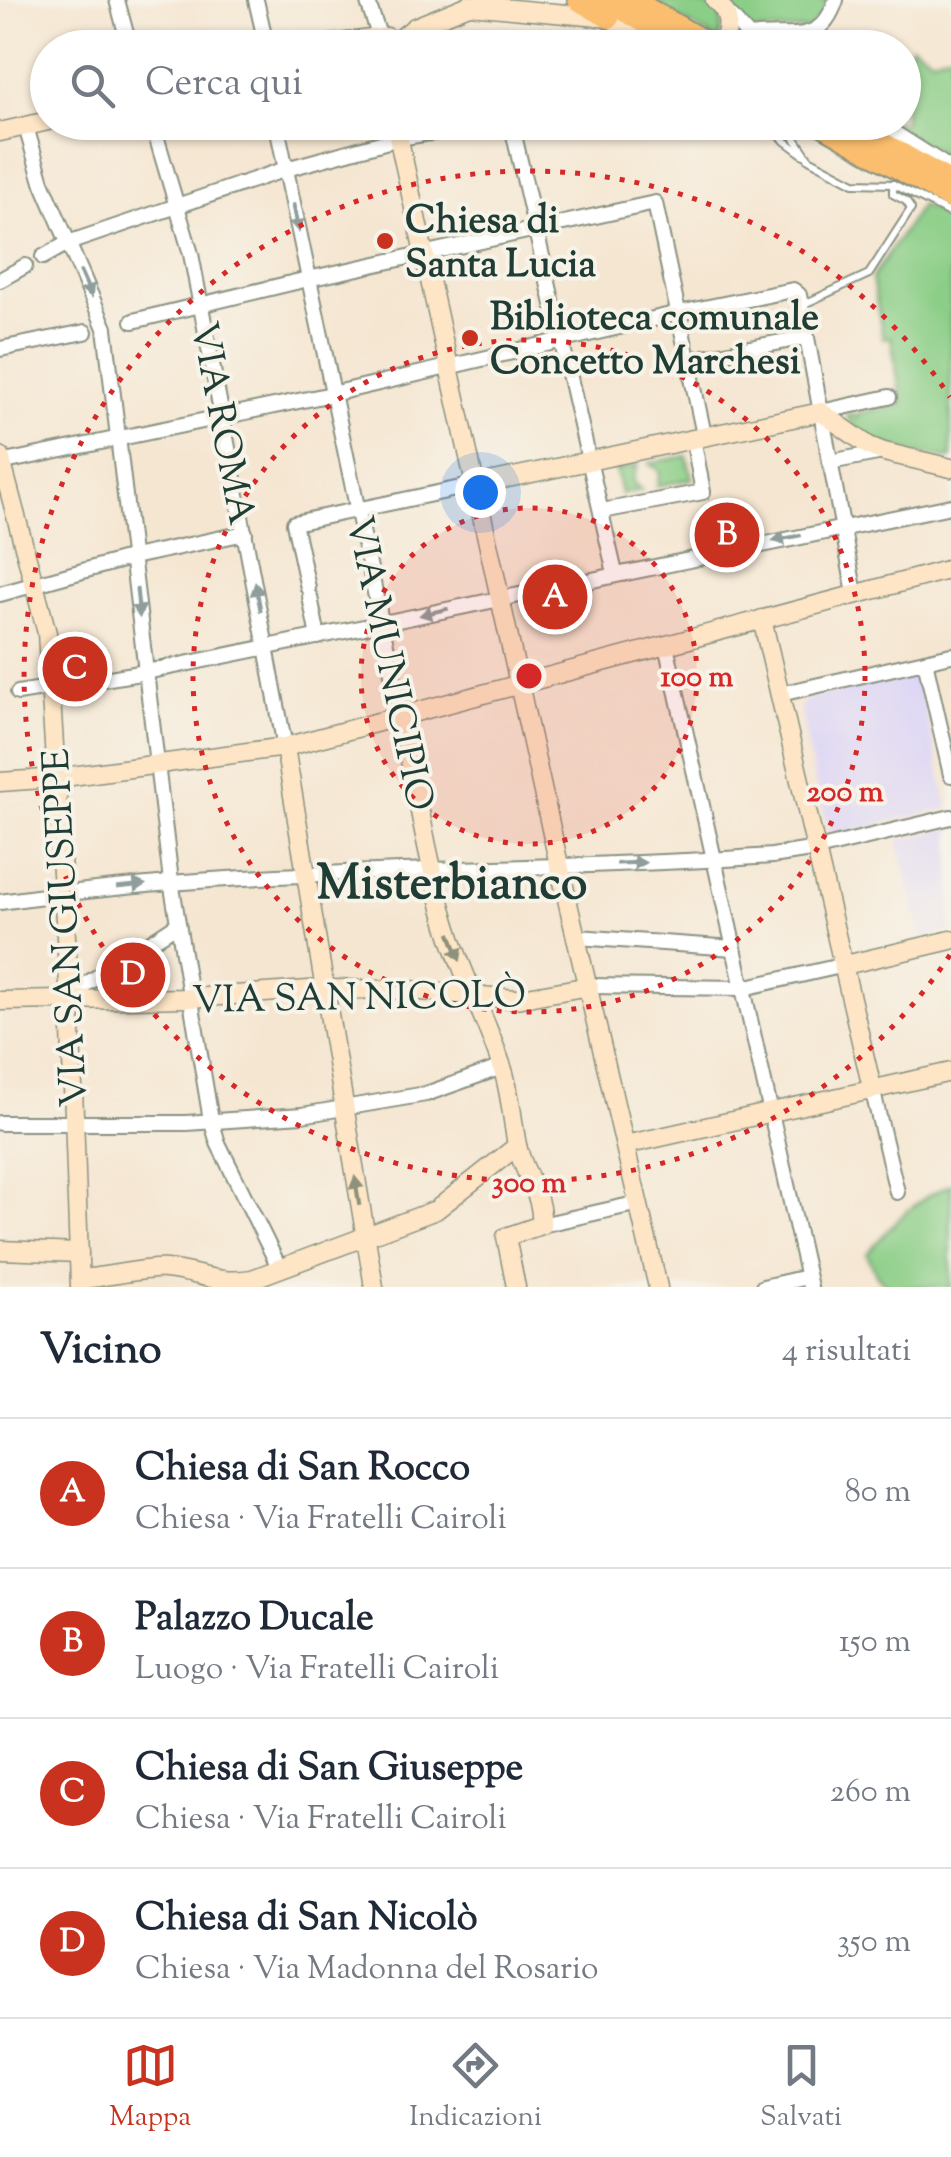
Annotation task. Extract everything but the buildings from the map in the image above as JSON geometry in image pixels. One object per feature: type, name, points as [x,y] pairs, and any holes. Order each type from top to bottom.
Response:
[{"type":"main road","points":[[578,0],[608,9],[651,30]]},
{"type":"main road","points":[[633,0],[690,30]]},
{"type":"main road","points":[[409,30],[474,2],[608,9],[629,30]]},
{"type":"main road","points":[[721,5],[726,30]]},
{"type":"main road","points":[[0,132],[30,126]]},
{"type":"main road","points":[[399,140],[518,684],[658,1287]]},
{"type":"main road","points":[[848,140],[951,199]]},
{"type":"main road","points":[[878,140],[951,182]]},
{"type":"main road","points":[[475,485],[818,409],[884,452],[951,468]]},
{"type":"main road","name":"VIA SAN GIUSEPPE","points":[[1,461],[47,634],[70,1001],[80,1283]]},
{"type":"main road","points":[[0,782],[285,751],[518,684],[951,569]]},
{"type":"main road","points":[[762,619],[872,1088]]},
{"type":"main road","name":"VIA MUNICIPIO","points":[[401,716],[452,939],[502,1068],[517,1146],[539,1196],[540,1225]]},
{"type":"main road","points":[[285,751],[374,1287]]},
{"type":"main road","name":"VIA SAN NICOLÒ","points":[[845,965],[951,940]]},
{"type":"main road","name":"VIA SAN NICOLÒ","points":[[0,1001],[191,998],[323,990],[409,990],[516,999],[589,986]]},
{"type":"main road","points":[[625,1144],[951,1072]]},
{"type":"main road","points":[[80,1283],[164,1268],[236,1284],[436,1210],[517,1146]]},
{"type":"main road","points":[[516,1287],[506,1237],[540,1225]]},
{"type":"main road","points":[[0,1250],[79,1253]]},
{"type":"street","points":[[117,0],[125,30]]},
{"type":"street","points":[[256,0],[263,30]]},
{"type":"street","points":[[367,0],[382,30]]},
{"type":"street","points":[[814,30],[832,14],[836,0]]},
{"type":"street","points":[[721,5],[744,30]]},
{"type":"street","points":[[26,127],[42,182],[105,328],[171,882],[211,1120],[218,1143],[280,1269]]},
{"type":"street","name":"VIA ROMA","points":[[158,140],[202,306],[285,751]]},
{"type":"street","name":"VIA MUNICIPIO","points":[[280,140],[401,716]]},
{"type":"street","points":[[43,257],[68,243],[369,140]]},
{"type":"street","points":[[515,140],[615,573]]},
{"type":"street","points":[[905,140],[951,169]]},
{"type":"street","points":[[133,321],[654,203],[689,360],[703,492],[603,517]]},
{"type":"street","points":[[0,280],[25,266]]},
{"type":"street","points":[[1,461],[332,394],[793,290],[801,306],[855,594]]},
{"type":"street","points":[[0,348],[86,332]]},
{"type":"street","points":[[689,360],[807,337]]},
{"type":"street","points":[[818,409],[889,398]]},
{"type":"street","points":[[831,466],[884,452]]},
{"type":"street","points":[[318,637],[294,523],[475,485]]},
{"type":"street","points":[[18,694],[146,672],[951,506]]},
{"type":"street","points":[[0,594],[133,557],[245,533]]},
{"type":"street","points":[[666,645],[766,1090],[780,1109],[775,1132],[809,1282],[763,1287]]},
{"type":"street","points":[[780,694],[951,656]]},
{"type":"street","points":[[925,661],[951,776]]},
{"type":"street","points":[[0,902],[63,892],[305,872],[434,872],[714,860],[817,849],[951,817]]},
{"type":"street","points":[[70,1001],[82,986],[178,924]]},
{"type":"street","points":[[577,938],[734,948]]},
{"type":"street","name":"VIA SAN NICOLÒ","points":[[589,986],[744,988],[845,965]]},
{"type":"street","points":[[0,1122],[257,1119],[426,1094],[502,1068]]},
{"type":"street","points":[[872,1088],[896,1192]]},
{"type":"street","points":[[540,1225],[638,1202]]},
{"type":"lane","points":[[784,140],[809,159],[854,183],[893,184],[951,214]]},
{"type":"lane","points":[[796,140],[809,159]]},
{"type":"lane","points":[[801,306],[869,274],[911,209],[894,194],[893,184]]},
{"type":"shaded area","points":[[917,672],[948,808],[837,834],[828,828],[816,787],[800,707],[806,699],[881,681],[882,684]]},
{"type":"shaded area","points":[[951,828],[951,931],[921,938],[898,840]]},
{"type":"green space","points":[[647,0],[689,2],[717,11],[721,30],[700,30]]},
{"type":"green space","points":[[722,0],[826,0],[827,9],[810,29],[750,30]]},
{"type":"green space","points":[[921,51],[932,58],[951,53],[951,160],[917,140],[921,140]]},
{"type":"green space","points":[[921,205],[951,218],[951,459],[880,443],[847,416],[852,413],[858,418],[859,413],[902,405],[891,337],[883,338],[872,278]]},
{"type":"green space","points":[[687,456],[692,479],[657,486],[660,472],[649,463]]},
{"type":"green space","points":[[638,465],[632,481],[641,490],[621,494],[616,470]]},
{"type":"green space","points":[[951,1184],[951,1287],[890,1287],[877,1276],[867,1254],[905,1213]]},
{"type":"place","name":"Chiesa di Santa Lucia","points":[[385,241]]},
{"type":"place","name":"Biblioteca comunale Concetto Marchesi","points":[[470,338]]},
{"type":"place","name":"Palazzo Ducale","points":[[727,535]]},
{"type":"place","name":"Chiesa di San Rocco","points":[[555,597]]},
{"type":"place","name":"Chiesa di San Giuseppe","points":[[75,669]]},
{"type":"place","name":"Chiesa di San Nicolò","points":[[133,975]]},
{"type":"district","name":"Misterbianco","points":[[452,881]]}]
